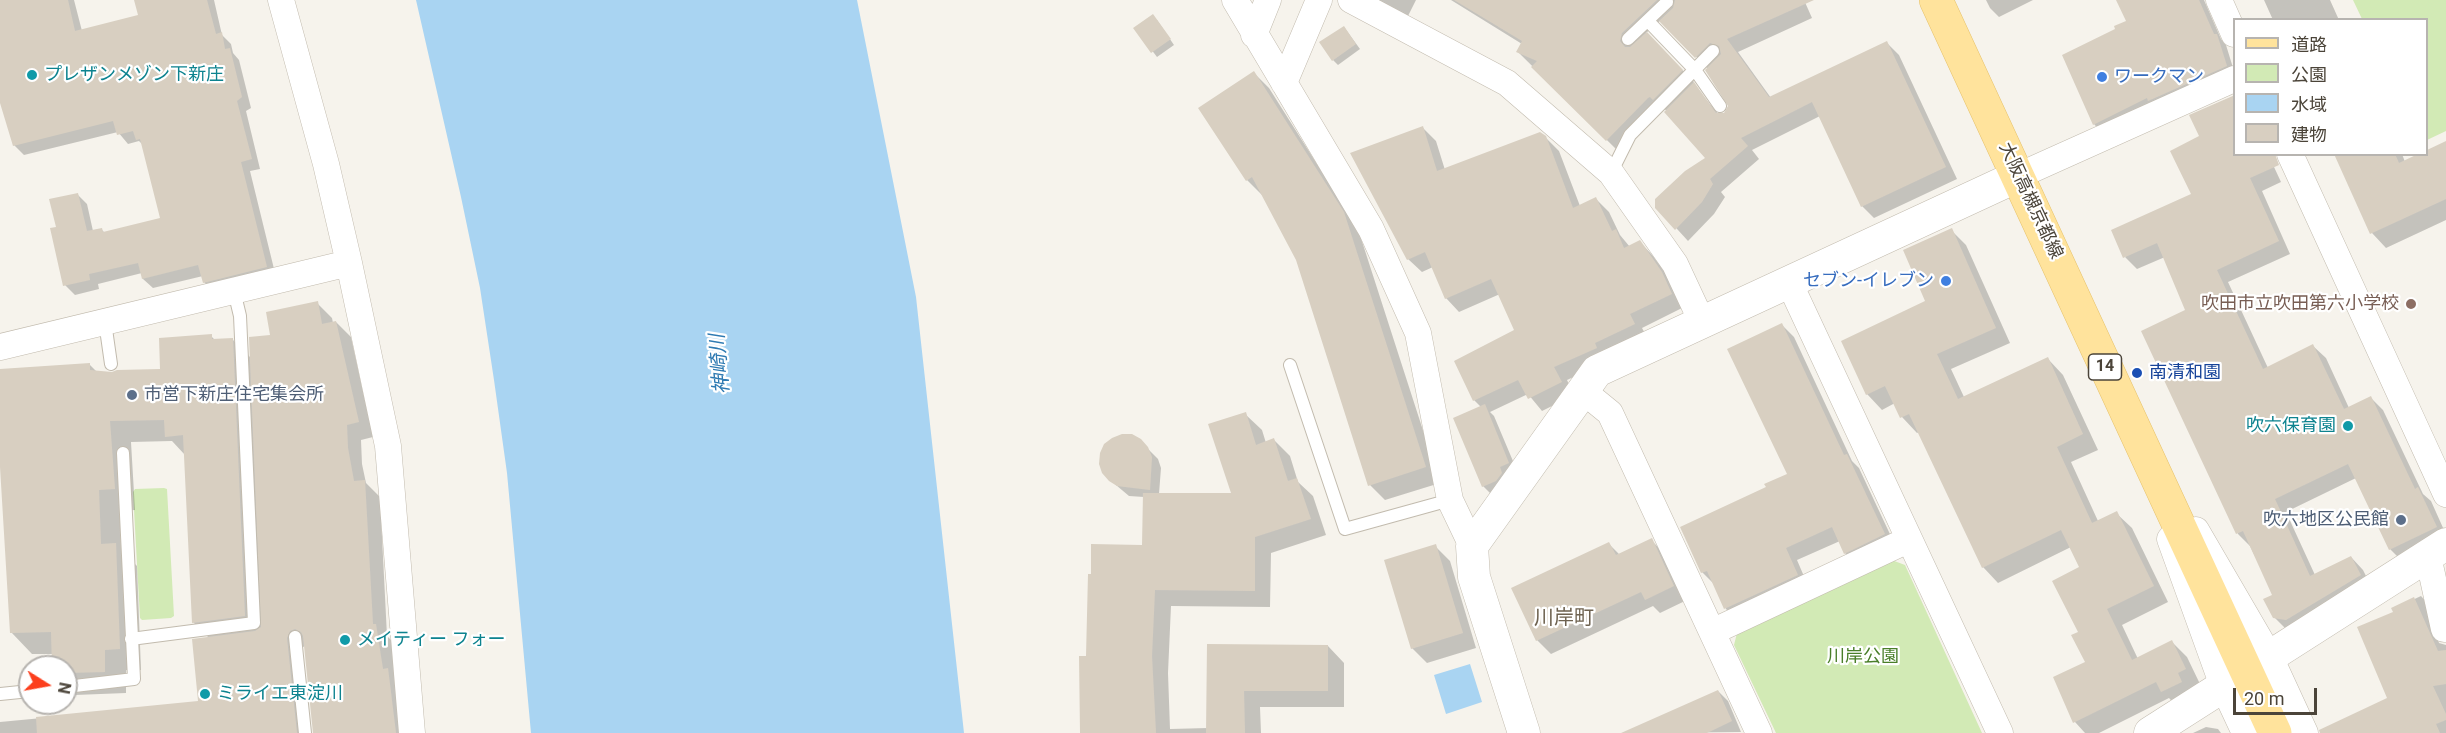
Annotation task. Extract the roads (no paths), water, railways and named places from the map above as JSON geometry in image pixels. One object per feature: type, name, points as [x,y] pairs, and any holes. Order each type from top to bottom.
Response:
[{"type":"main road","name":"大阪高槻京都線","points":[[1936,0],[2275,733]]},
{"type":"street","points":[[281,0],[326,164],[388,446],[412,733]]},
{"type":"street","points":[[1235,0],[1371,229],[1418,333],[1450,501],[1472,546],[1473,577],[1524,733]]},
{"type":"street","points":[[1254,34],[1268,0]]},
{"type":"street","points":[[1284,83],[1319,0]]},
{"type":"street","points":[[1351,0],[1508,82],[1611,172],[1675,264],[1702,322]]},
{"type":"street","points":[[2219,0],[2233,30]]},
{"type":"street","points":[[1472,546],[1598,371],[2018,176],[2233,80]]},
{"type":"street","points":[[2291,156],[2446,494]]},
{"type":"street","points":[[0,347],[349,263]]},
{"type":"street","points":[[1789,282],[2000,733]]},
{"type":"street","points":[[1583,391],[1610,413],[1759,733]]},
{"type":"street","points":[[1712,632],[1908,540]]},
{"type":"street","points":[[2150,733],[2437,550],[2444,629],[2446,629]]},
{"type":"street","name":"大阪高槻京都線","points":[[2245,733],[2246,671]]},
{"type":"street","name":"大阪高槻京都線","points":[[2246,671],[2305,733]]},
{"type":"lane","points":[[1628,39],[1667,2]]},
{"type":"lane","points":[[1648,21],[1695,70],[1720,105]]},
{"type":"lane","points":[[1611,172],[1630,135],[1713,51]]},
{"type":"lane","points":[[131,639],[254,623],[240,316],[234,291]]},
{"type":"lane","points":[[105,322],[111,364]]},
{"type":"lane","points":[[1290,365],[1345,530],[1450,501]]},
{"type":"lane","points":[[78,685],[134,678],[123,453]]},
{"type":"lane","points":[[295,637],[305,733]]},
{"type":"lane","points":[[0,694],[18,692]]},
{"type":"water","name":"神崎川","points":[[416,0],[857,0],[916,297],[964,733],[531,733],[507,473],[480,288]]},
{"type":"water","points":[[1470,664],[1482,702],[1446,714],[1434,675]]},
{"type":"place","name":"プレザンメゾン下新庄","points":[[32,75]]},
{"type":"place","name":"ワークマン","points":[[2102,77]]},
{"type":"place","name":"セブン-イレブン","points":[[1946,281]]},
{"type":"place","name":"吹田市立吹田第六小学校","points":[[2411,304]]},
{"type":"place","name":"南清和園","points":[[2137,373]]},
{"type":"place","name":"市営下新庄住宅集会所","points":[[132,395]]},
{"type":"place","name":"吹六保育園","points":[[2348,426]]},
{"type":"place","name":"吹六地区公民館","points":[[2401,520]]},
{"type":"place","name":"メイティー フォー","points":[[345,640]]},
{"type":"place","name":"ミライエ東淀川","points":[[205,694]]},
{"type":"district","name":"川岸町","points":[[1564,619]]},
{"type":"park label","name":"川岸公園","points":[[1863,657]]}]
